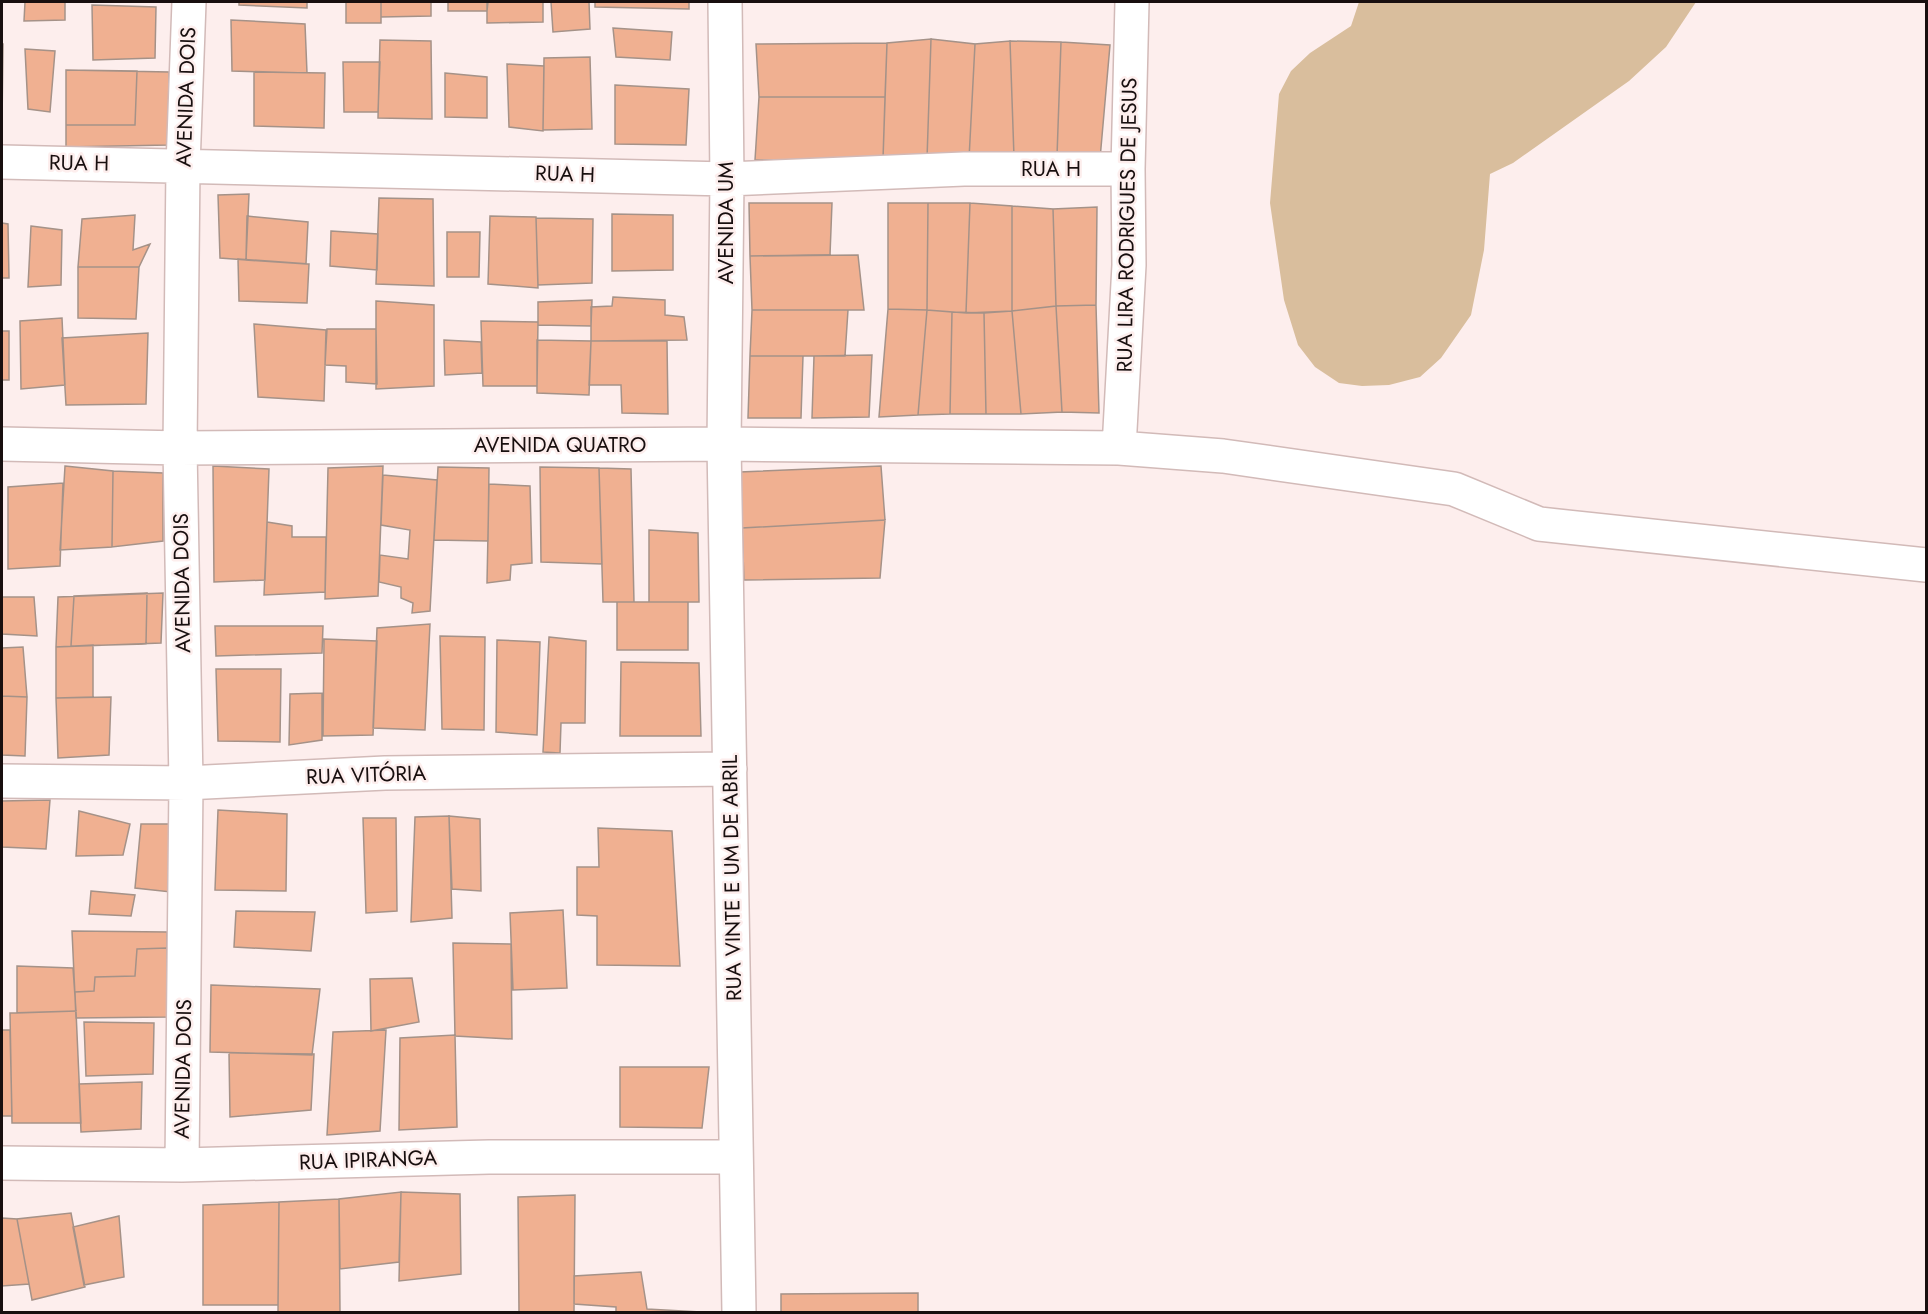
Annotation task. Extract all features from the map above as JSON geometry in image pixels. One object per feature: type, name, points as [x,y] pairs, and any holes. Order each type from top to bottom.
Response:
[{"type":"street","name":"AVENIDA DOIS","points":[[182,1165],[186,783],[180,448],[183,165],[189,2]]},
{"type":"street","name":"AVENIDA UM","points":[[724,444],[725,2]]},
{"type":"street","name":"RUA LIRA RODRIGUES DE JESUS","points":[[1119,448],[1129,266],[1128,169],[1132,2]]},
{"type":"street","name":"RUA H","points":[[2,162],[726,178],[964,169],[1128,169]]},
{"type":"street","name":"AVENIDA QUATRO","points":[[2,444],[180,448],[724,444],[1119,448],[1223,456],[1454,489],[1539,525],[1926,565]]},
{"type":"street","name":"RUA VINTE E UM DE ABRIL","points":[[724,444],[739,1312]]},
{"type":"street","name":"RUA VITÓRIA","points":[[2,781],[186,783],[385,773],[730,769]]},
{"type":"street","name":"RUA IPIRANGA","points":[[2,1163],[182,1165],[489,1157],[735,1157]]},
{"type":"shaded area","points":[[1359,2],[1696,2],[1666,47],[1629,81],[1513,163],[1490,174],[1484,250],[1471,315],[1441,358],[1420,377],[1389,385],[1362,386],[1339,383],[1315,367],[1298,345],[1284,300],[1270,203],[1279,94],[1291,71],[1310,53],[1351,26]]},
{"type":"building","points":[[25,2],[65,2],[65,20],[24,21]]},
{"type":"building","points":[[239,2],[307,2],[307,8],[239,5]]},
{"type":"building","points":[[346,2],[381,2],[381,23],[346,23]]},
{"type":"building","points":[[381,2],[431,2],[431,16],[381,17]]},
{"type":"building","points":[[448,2],[488,2],[487,11],[448,11]]},
{"type":"building","points":[[487,2],[543,2],[543,22],[487,23]]},
{"type":"building","points":[[551,2],[589,2],[590,29],[553,32]]},
{"type":"building","points":[[595,2],[689,2],[689,9],[595,7]]},
{"type":"building","points":[[92,5],[156,7],[155,58],[93,60]]},
{"type":"building","points":[[231,20],[305,24],[307,73],[232,71]]},
{"type":"building","points":[[613,28],[672,32],[670,60],[616,57]]},
{"type":"building","points":[[931,39],[927,159],[883,159],[887,43]]},
{"type":"building","points":[[931,39],[975,44],[969,159],[927,159]]},
{"type":"building","points":[[380,40],[431,41],[432,119],[378,118]]},
{"type":"building","points":[[1010,41],[1014,157],[969,159],[975,44]]},
{"type":"building","points":[[1010,41],[1061,42],[1057,156],[1014,157]]},
{"type":"building","points":[[1061,42],[1110,45],[1100,159],[1057,156]]},
{"type":"building","points":[[887,43],[885,97],[759,97],[756,44]]},
{"type":"building","points":[[2,44],[3,44],[2,124]]},
{"type":"building","points":[[25,49],[55,51],[50,112],[28,109]]},
{"type":"building","points":[[590,57],[592,129],[543,130],[544,58]]},
{"type":"building","points":[[343,62],[380,62],[378,112],[344,112]]},
{"type":"building","points":[[507,64],[544,66],[543,131],[509,127]]},
{"type":"building","points":[[66,70],[169,72],[168,145],[66,147]]},
{"type":"building","points":[[66,70],[137,71],[135,125],[66,125]]},
{"type":"building","points":[[254,72],[325,73],[324,128],[254,126]]},
{"type":"building","points":[[445,73],[487,77],[487,118],[445,117]]},
{"type":"building","points":[[615,85],[689,89],[686,145],[615,144]]},
{"type":"building","points":[[759,97],[885,97],[883,159],[755,160]]},
{"type":"building","points":[[249,194],[246,260],[220,258],[218,195]]},
{"type":"building","points":[[379,198],[433,199],[434,286],[376,284]]},
{"type":"building","points":[[749,203],[832,203],[830,255],[750,256]]},
{"type":"building","points":[[888,203],[928,203],[927,310],[888,309]]},
{"type":"building","points":[[928,203],[970,203],[966,313],[927,310]]},
{"type":"building","points":[[970,203],[1012,206],[1012,311],[966,313]]},
{"type":"building","points":[[1012,206],[1053,209],[1056,306],[1012,311]]},
{"type":"building","points":[[1097,207],[1096,305],[1056,306],[1053,209]]},
{"type":"building","points":[[612,214],[673,215],[673,270],[612,271]]},
{"type":"building","points":[[135,215],[133,250],[150,244],[139,267],[78,267],[82,219]]},
{"type":"building","points":[[247,216],[308,222],[306,264],[246,260]]},
{"type":"building","points":[[490,216],[536,217],[538,288],[488,284]]},
{"type":"building","points":[[536,218],[593,219],[592,283],[538,285]]},
{"type":"building","points":[[2,223],[8,224],[9,278],[2,278]]},
{"type":"building","points":[[31,226],[62,230],[61,285],[28,287]]},
{"type":"building","points":[[331,231],[378,234],[377,270],[330,266]]},
{"type":"building","points":[[447,232],[480,232],[479,277],[447,277]]},
{"type":"building","points":[[858,255],[864,310],[752,310],[750,256]]},
{"type":"building","points":[[238,259],[309,264],[307,303],[239,301]]},
{"type":"building","points":[[78,267],[139,267],[136,319],[78,318]]},
{"type":"building","points":[[613,297],[665,300],[665,315],[684,317],[687,340],[591,341],[591,307],[612,306]]},
{"type":"building","points":[[592,300],[591,326],[538,325],[538,302]]},
{"type":"building","points":[[376,301],[434,305],[434,386],[376,389]]},
{"type":"building","points":[[1096,305],[1099,413],[1062,412],[1056,306]]},
{"type":"building","points":[[1056,306],[1062,412],[1021,414],[1012,311]]},
{"type":"building","points":[[888,309],[927,310],[918,415],[879,417]]},
{"type":"building","points":[[752,310],[848,310],[845,356],[750,356]]},
{"type":"building","points":[[927,310],[952,312],[950,414],[918,415]]},
{"type":"building","points":[[1012,311],[1021,414],[986,414],[984,313]]},
{"type":"building","points":[[952,312],[984,313],[986,414],[950,414]]},
{"type":"building","points":[[62,318],[65,385],[21,389],[20,321]]},
{"type":"building","points":[[481,321],[538,322],[537,386],[483,386]]},
{"type":"building","points":[[254,324],[326,330],[324,401],[258,397]]},
{"type":"building","points":[[327,329],[376,329],[377,384],[346,382],[346,366],[325,365]]},
{"type":"building","points":[[2,331],[9,331],[9,380],[2,380]]},
{"type":"building","points":[[148,333],[146,404],[66,405],[62,338]]},
{"type":"building","points":[[444,340],[481,342],[482,373],[445,375]]},
{"type":"building","points":[[537,340],[591,341],[589,395],[537,393]]},
{"type":"building","points":[[591,341],[667,341],[668,414],[622,413],[621,385],[589,385]]},
{"type":"building","points":[[872,355],[869,417],[812,418],[814,356]]},
{"type":"building","points":[[750,356],[803,356],[801,418],[748,418]]},
{"type":"building","points":[[65,466],[113,471],[112,547],[60,550]]},
{"type":"building","points":[[213,466],[269,469],[265,580],[214,582]]},
{"type":"building","points":[[383,466],[378,596],[325,599],[328,468]]},
{"type":"building","points":[[881,466],[885,520],[742,528],[740,472]]},
{"type":"building","points":[[438,467],[489,468],[488,541],[434,540]]},
{"type":"building","points":[[540,467],[599,468],[602,564],[541,562]]},
{"type":"building","points":[[599,468],[631,469],[634,602],[603,602]]},
{"type":"building","points":[[113,471],[163,473],[163,541],[112,547]]},
{"type":"building","points":[[383,475],[437,480],[430,611],[412,613],[413,603],[401,598],[401,587],[379,582],[380,555],[408,559],[410,530],[381,525]]},
{"type":"building","points":[[63,483],[60,566],[8,569],[8,487]]},
{"type":"building","points":[[489,484],[530,486],[532,563],[511,565],[510,580],[487,583]]},
{"type":"building","points":[[885,520],[880,578],[744,580],[742,528]]},
{"type":"building","points":[[267,522],[292,526],[292,537],[326,537],[325,592],[264,595]]},
{"type":"building","points":[[649,530],[698,533],[699,602],[649,602]]},
{"type":"building","points":[[147,593],[146,644],[71,646],[74,596]]},
{"type":"building","points":[[163,593],[161,643],[56,647],[58,597]]},
{"type":"building","points":[[2,597],[34,597],[37,636],[2,634]]},
{"type":"building","points":[[617,602],[688,602],[688,650],[617,650]]},
{"type":"building","points":[[430,624],[425,730],[373,728],[377,628]]},
{"type":"building","points":[[215,626],[323,626],[322,653],[216,656]]},
{"type":"building","points":[[440,636],[485,637],[484,730],[442,729]]},
{"type":"building","points":[[549,637],[586,641],[585,723],[561,723],[560,753],[543,752]]},
{"type":"building","points":[[324,639],[377,641],[373,735],[323,736]]},
{"type":"building","points":[[497,640],[540,642],[537,735],[496,732]]},
{"type":"building","points":[[93,645],[93,697],[56,698],[56,647]]},
{"type":"building","points":[[23,647],[27,697],[2,696],[2,648]]},
{"type":"building","points":[[621,662],[699,663],[701,736],[620,736]]},
{"type":"building","points":[[216,669],[281,669],[280,742],[218,741]]},
{"type":"building","points":[[322,693],[322,740],[289,745],[290,694]]},
{"type":"building","points":[[2,696],[27,697],[25,756],[2,755]]},
{"type":"building","points":[[111,697],[109,755],[58,758],[56,698]]},
{"type":"building","points":[[50,800],[46,849],[2,847],[2,801]]},
{"type":"building","points":[[218,810],[287,814],[286,891],[215,890]]},
{"type":"building","points":[[79,811],[130,824],[123,855],[76,856]]},
{"type":"building","points":[[449,816],[480,819],[481,891],[452,889]]},
{"type":"building","points":[[449,816],[452,918],[411,922],[415,817]]},
{"type":"building","points":[[363,818],[396,818],[397,911],[366,913]]},
{"type":"building","points":[[141,824],[177,824],[171,892],[135,888]]},
{"type":"building","points":[[598,828],[672,831],[680,966],[597,965],[597,916],[577,915],[577,867],[599,867]]},
{"type":"building","points":[[91,891],[135,895],[131,916],[89,914]]},
{"type":"building","points":[[563,910],[567,988],[513,990],[510,913]]},
{"type":"building","points":[[236,911],[315,912],[311,951],[234,947]]},
{"type":"building","points":[[72,931],[167,932],[167,1017],[76,1018]]},
{"type":"building","points":[[453,943],[511,944],[512,1039],[455,1036]]},
{"type":"building","points":[[167,948],[167,1017],[76,1018],[75,992],[94,991],[95,977],[135,976],[137,949]]},
{"type":"building","points":[[17,966],[73,968],[76,1011],[17,1013]]},
{"type":"building","points":[[412,978],[419,1022],[371,1031],[370,979]]},
{"type":"building","points":[[211,985],[320,989],[312,1055],[210,1052]]},
{"type":"building","points":[[76,1011],[81,1123],[12,1123],[10,1013]]},
{"type":"building","points":[[84,1022],[154,1023],[153,1074],[86,1076]]},
{"type":"building","points":[[2,1030],[10,1030],[12,1116],[2,1116]]},
{"type":"building","points":[[386,1030],[380,1131],[327,1135],[333,1032]]},
{"type":"building","points":[[455,1035],[457,1127],[399,1130],[400,1038]]},
{"type":"building","points":[[229,1053],[314,1054],[311,1110],[230,1117]]},
{"type":"building","points":[[620,1067],[709,1067],[702,1128],[620,1127]]},
{"type":"building","points":[[142,1082],[141,1129],[81,1132],[79,1084]]},
{"type":"building","points":[[401,1192],[399,1262],[340,1269],[339,1199]]},
{"type":"building","points":[[401,1192],[460,1194],[461,1274],[399,1281]]},
{"type":"building","points":[[575,1195],[574,1312],[519,1312],[518,1197]]},
{"type":"building","points":[[339,1199],[340,1312],[278,1312],[279,1202]]},
{"type":"building","points":[[279,1202],[278,1305],[203,1305],[203,1205]]},
{"type":"building","points":[[71,1213],[85,1287],[32,1300],[17,1219]]},
{"type":"building","points":[[119,1216],[124,1277],[84,1285],[73,1227]]},
{"type":"building","points":[[2,1218],[17,1219],[29,1284],[2,1286]]},
{"type":"building","points":[[641,1272],[647,1309],[701,1312],[616,1312],[616,1307],[574,1304],[574,1276]]},
{"type":"building","points":[[918,1293],[918,1312],[781,1312],[781,1294]]}]
